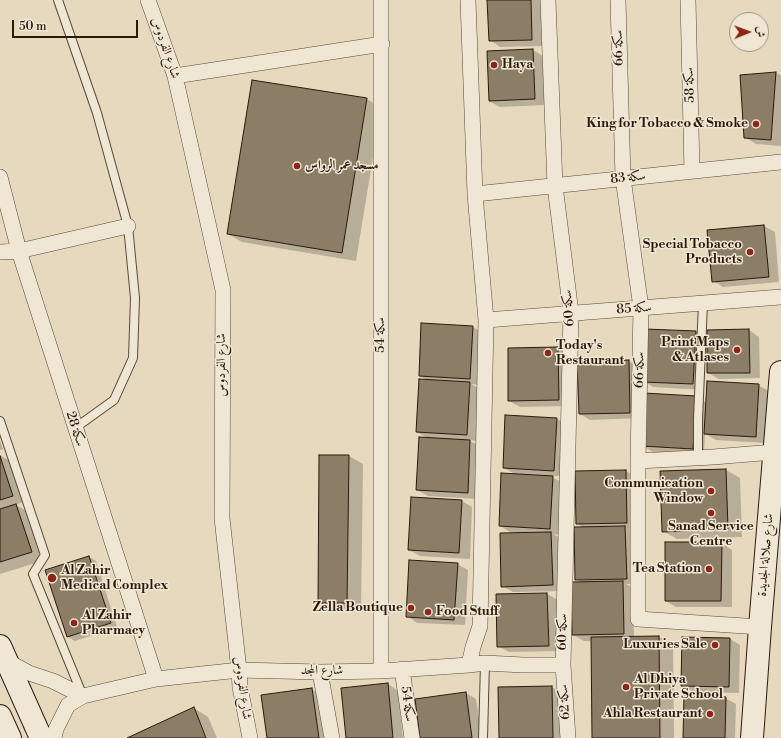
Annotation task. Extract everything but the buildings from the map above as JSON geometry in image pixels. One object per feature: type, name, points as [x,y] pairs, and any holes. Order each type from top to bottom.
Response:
[{"type":"street","name":"شارع الفردوس","points":[[148,0],[175,76],[223,290],[222,518],[240,687],[250,738]]},
{"type":"street","name":"سكة 54","points":[[381,0],[381,671]]},
{"type":"street","points":[[468,0],[475,194],[486,320],[480,626],[469,665]]},
{"type":"street","name":"سكة 60","points":[[548,0],[554,186],[571,313],[563,665]]},
{"type":"street","name":"سكة 66","points":[[618,0],[622,178],[641,308],[638,461],[638,619],[760,627]]},
{"type":"street","name":"سكة 58","points":[[688,0],[692,171]]},
{"type":"street","points":[[175,76],[382,44]]},
{"type":"street","name":"سكة 83","points":[[475,194],[781,162]]},
{"type":"street","name":"سكة 28","points":[[0,177],[19,251],[156,679]]},
{"type":"street","points":[[0,252],[19,251],[128,226]]},
{"type":"street","name":"سكة 85","points":[[486,320],[781,297]]},
{"type":"street","name":"شارع صلالة الجديدة","points":[[752,738],[781,372]]},
{"type":"street","points":[[638,461],[774,452]]},
{"type":"street","points":[[3,654],[29,673],[53,681],[82,696]]},
{"type":"street","points":[[3,654],[41,738]]},
{"type":"street","name":"شارع المجد","points":[[54,738],[56,729],[68,705],[82,696],[156,679],[239,670],[320,672],[402,670],[485,663],[563,665]]},
{"type":"street","name":"سكة 62","points":[[563,665],[568,738]]},
{"type":"street","name":"سكة 54","points":[[402,670],[412,738]]},
{"type":"street","points":[[320,672],[332,738]]},
{"type":"street","points":[[0,716],[10,738]]},
{"type":"lane","points":[[58,0],[97,113],[128,226],[135,298],[132,358],[114,400],[75,428]]},
{"type":"lane","points":[[698,458],[698,419],[703,303]]},
{"type":"lane","points":[[0,421],[45,555],[33,574],[82,696]]},
{"type":"lane","points":[[483,738],[485,663]]},
{"type":"place","name":"Haya","points":[[494,65]]},
{"type":"place","name":"King for Tobacco & Smoke","points":[[756,124]]},
{"type":"place","name":"مسجد عمر الرواس","points":[[297,166]]},
{"type":"place","name":"Special Tobacco Products","points":[[750,252]]},
{"type":"place","name":"Print Maps & Atlases","points":[[737,350]]},
{"type":"place","name":"Today's Restaurant","points":[[548,353]]},
{"type":"place","name":"Communication Window","points":[[711,491]]},
{"type":"place","name":"Sanad Service Centre","points":[[711,513]]},
{"type":"place","name":"Tea Station","points":[[709,569]]},
{"type":"place","name":"Al Zahir Medical Complex","points":[[52,578]]},
{"type":"place","name":"Zella Boutique","points":[[411,608]]},
{"type":"place","name":"Food Stuff","points":[[428,612]]},
{"type":"place","name":"Al Zahir Pharmacy","points":[[74,623]]},
{"type":"place","name":"Luxuries Sale","points":[[715,645]]},
{"type":"place","name":"Al Dhiya Private School","points":[[626,687]]},
{"type":"place","name":"Ahla Restaurant","points":[[710,714]]}]
